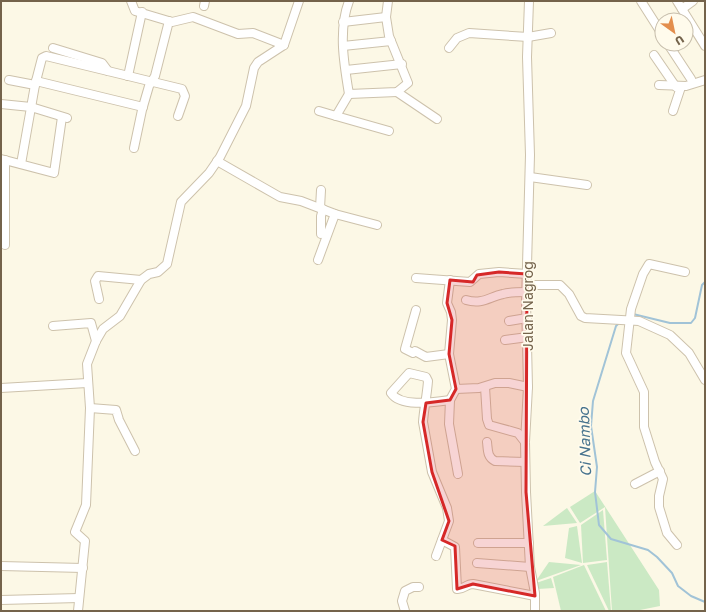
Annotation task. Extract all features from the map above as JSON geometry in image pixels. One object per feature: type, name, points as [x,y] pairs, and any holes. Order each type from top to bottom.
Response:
[{"type":"street","points":[[132,1],[135,10],[169,21],[174,22],[193,17],[238,34],[253,33],[284,45]]},
{"type":"street","points":[[78,611],[85,541],[75,532],[86,506],[90,408],[87,383],[87,364],[96,341],[103,329],[120,316],[141,280],[149,274],[158,272],[166,264],[181,202],[209,173],[217,161],[246,106],[255,65],[284,45],[299,1]]},
{"type":"street","points":[[336,116],[349,94],[343,46],[343,22],[349,1]]},
{"type":"street","points":[[388,1],[386,17],[391,41],[402,64],[408,83],[397,92]]},
{"type":"street","name":"Jalan Nagrog","points":[[528,1],[530,177],[526,288],[528,338],[526,361],[528,387],[525,462],[530,566],[535,596],[535,611]]},
{"type":"street","points":[[641,1],[654,21]]},
{"type":"street","points":[[677,1],[705,46]]},
{"type":"street","points":[[682,8],[693,1]]},
{"type":"street","points":[[128,76],[142,12]]},
{"type":"street","points":[[343,22],[386,17]]},
{"type":"street","points":[[134,148],[143,107],[151,82],[155,76],[169,21]]},
{"type":"street","points":[[449,48],[457,38],[469,33],[528,37],[551,34]]},
{"type":"street","points":[[343,46],[391,41]]},
{"type":"street","points":[[53,48],[102,63],[106,66],[108,71]]},
{"type":"street","points":[[673,52],[691,79]]},
{"type":"street","points":[[654,55],[679,87]]},
{"type":"street","points":[[21,164],[35,83],[42,58],[46,56],[184,91],[185,96],[178,116]]},
{"type":"street","points":[[346,70],[402,64]]},
{"type":"street","points":[[9,80],[35,83],[143,107]]},
{"type":"street","points":[[659,85],[679,87],[705,80]]},
{"type":"street","points":[[673,111],[679,87]]},
{"type":"street","points":[[349,94],[397,92],[437,119]]},
{"type":"street","points":[[1,104],[31,107],[64,117],[54,173],[3,160],[5,245]]},
{"type":"street","points":[[319,111],[389,131]]},
{"type":"street","points":[[217,161],[280,197],[301,201],[335,214],[377,225]]},
{"type":"street","points":[[530,177],[587,185]]},
{"type":"street","points":[[321,190],[321,234]]},
{"type":"street","points":[[318,260],[335,214]]},
{"type":"street","points":[[677,545],[667,533],[659,508],[659,496],[663,478],[655,462],[644,428],[644,392],[626,353],[627,317],[643,274],[649,264],[685,272]]},
{"type":"street","points":[[416,278],[471,282],[479,274],[499,272],[527,274]]},
{"type":"street","points":[[99,299],[95,281],[98,276],[141,280]]},
{"type":"street","points":[[450,280],[447,303],[451,312],[452,320],[449,354],[456,389],[450,400],[449,424],[458,474]]},
{"type":"street","points":[[466,300],[486,301],[500,295],[526,288],[560,285],[569,294],[581,316],[588,319],[627,317],[670,335],[689,352],[705,380]]},
{"type":"street","points":[[416,310],[405,349],[413,353],[415,351],[426,357],[449,354]]},
{"type":"street","points":[[508,321],[527,318]]},
{"type":"street","points":[[53,326],[91,323],[96,341]]},
{"type":"street","points":[[505,340],[528,338]]},
{"type":"street","points":[[436,556],[449,521],[447,508],[432,472],[423,422],[426,403],[428,381],[426,377],[409,373],[391,393],[395,397],[409,402],[426,403],[450,400]]},
{"type":"street","points":[[1,388],[87,383]]},
{"type":"street","points":[[456,389],[484,387],[495,383],[509,383],[528,387]]},
{"type":"street","points":[[484,387],[487,419],[489,425],[518,433],[525,442]]},
{"type":"street","points":[[90,408],[116,410],[119,420],[135,451]]},
{"type":"street","points":[[487,442],[488,454],[492,460],[525,462]]},
{"type":"street","points":[[635,484],[660,471]]},
{"type":"street","points":[[442,540],[455,546],[457,589],[461,590],[469,584],[473,584],[535,596]]},
{"type":"street","points":[[478,543],[529,542]]},
{"type":"street","points":[[477,563],[530,566]]},
{"type":"street","points":[[1,566],[83,568]]},
{"type":"street","points":[[405,611],[402,601],[405,591],[413,587],[420,587]]},
{"type":"street","points":[[1,600],[79,598]]},
{"type":"highlighted area","points":[[499,272],[527,274],[526,492],[535,596],[473,584],[457,589],[455,546],[442,540],[449,521],[432,472],[423,422],[426,403],[450,400],[456,389],[449,354],[452,320],[447,303],[450,280],[473,282],[477,275]]},
{"type":"green space","points":[[595,491],[659,590],[660,606],[635,611],[612,611],[605,507],[580,523],[570,507]]},
{"type":"green space","points":[[567,508],[577,523],[543,526]]},
{"type":"green space","points":[[603,510],[607,560],[583,563],[581,525]]},
{"type":"green space","points":[[577,526],[582,563],[565,558],[569,528]]},
{"type":"green space","points":[[549,562],[581,565],[536,581]]},
{"type":"green space","points":[[607,562],[611,611],[609,611],[587,565]]},
{"type":"green space","points":[[584,565],[606,611],[561,611],[553,577]]},
{"type":"green space","points":[[551,578],[554,588],[538,589],[536,583]]},
{"type":"waterway","name":"Ci Nambo","points":[[633,314],[670,323],[691,323],[695,318],[702,285],[705,282]]},
{"type":"waterway","name":"Ci Nambo","points":[[619,323],[616,326],[593,401],[591,426],[597,467],[595,492],[599,525],[611,539],[648,550],[672,573],[678,586],[691,596],[705,602]]}]
